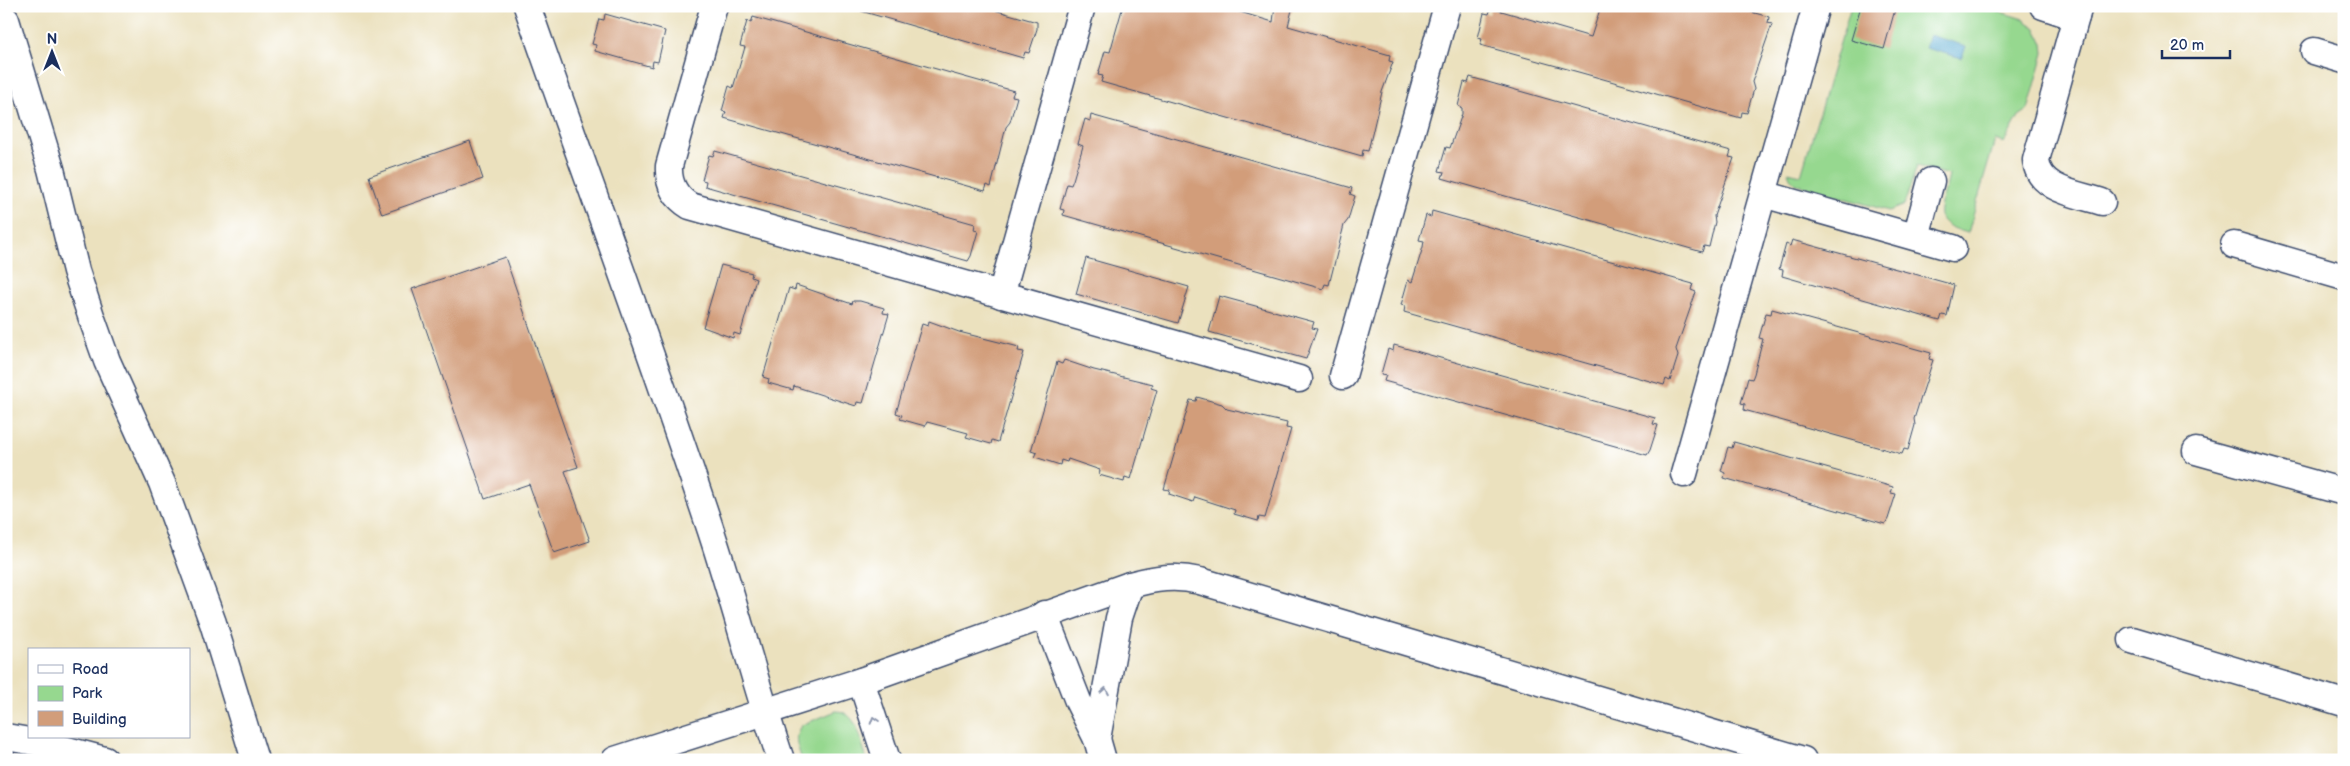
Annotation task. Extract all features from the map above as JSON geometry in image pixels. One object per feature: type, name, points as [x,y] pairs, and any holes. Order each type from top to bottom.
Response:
[{"type":"street","points":[[527,6],[711,530],[781,760]]},
{"type":"street","points":[[714,6],[669,166],[670,182],[677,196],[690,206],[1299,379]]},
{"type":"street","points":[[1001,295],[1082,6]]},
{"type":"street","points":[[1343,376],[1448,6]]},
{"type":"street","points":[[1684,474],[1816,6]]},
{"type":"street","points":[[2043,6],[2078,11],[2036,160],[2036,166],[2040,176],[2050,184],[2102,202]]},
{"type":"street","points":[[6,20],[51,169],[76,271],[90,316],[107,361],[162,483],[213,623],[255,760]]},
{"type":"street","points":[[2314,51],[2344,60]]},
{"type":"street","points":[[1916,237],[1931,181]]},
{"type":"street","points":[[1763,194],[1953,248]]},
{"type":"street","points":[[2234,245],[2344,277]]},
{"type":"street","points":[[2196,451],[2344,492]]},
{"type":"street","points":[[615,760],[861,681],[1044,614],[1156,577],[1184,577],[1200,581],[1803,760]]},
{"type":"street","points":[[1100,749],[1119,618],[1130,585]]},
{"type":"street","points":[[1044,614],[1078,702],[1100,749]]},
{"type":"street","points":[[2132,640],[2344,703]]},
{"type":"street","points":[[861,681],[886,760]]},
{"type":"street","points":[[6,737],[41,743],[104,760]]},
{"type":"green space","points":[[1851,6],[1981,6],[2023,19],[2036,28],[2043,44],[2044,53],[2028,110],[2019,116],[2004,143],[1995,140],[1968,233],[1946,224],[1941,218],[1941,205],[1949,175],[1917,166],[1904,205],[1889,211],[1796,184],[1790,178],[1788,172],[1801,175]]},
{"type":"green space","points":[[836,711],[843,712],[854,722],[858,729],[867,760],[802,760],[797,742],[799,729],[802,725]]},
{"type":"water","points":[[1929,35],[1966,46],[1962,58],[1925,48]]},
{"type":"building","points":[[861,6],[980,6],[1037,22],[1037,29],[1029,53],[1025,52],[1023,58],[861,11]]},
{"type":"building","points":[[1123,6],[1220,6],[1273,22],[1275,6],[1293,6],[1288,26],[1390,55],[1389,61],[1393,62],[1382,92],[1368,151],[1363,150],[1362,156],[1101,82],[1103,76],[1098,75],[1105,51],[1110,52]]},
{"type":"building","points":[[1601,6],[1730,6],[1769,17],[1768,23],[1772,24],[1752,82],[1754,89],[1747,113],[1742,112],[1741,118],[1480,45],[1482,39],[1478,38],[1484,13],[1489,14],[1491,8],[1591,37]]},
{"type":"building","points":[[1861,6],[1896,6],[1884,49],[1851,40]]},
{"type":"building","points":[[605,14],[665,31],[658,62],[653,61],[652,67],[595,51],[596,45],[592,44],[599,19],[604,20]]},
{"type":"building","points":[[753,17],[1014,91],[1012,96],[1017,97],[1010,122],[1006,127],[991,187],[987,185],[985,191],[724,118],[726,112],[722,111],[729,86],[733,88],[745,47],[740,46],[747,21],[751,23]]},
{"type":"building","points":[[1470,77],[1731,151],[1729,157],[1734,158],[1714,216],[1715,222],[1709,247],[1704,246],[1702,252],[1442,178],[1444,172],[1439,171],[1446,147],[1450,148],[1462,114],[1462,108],[1458,106],[1464,82],[1468,83]]},
{"type":"building","points":[[1091,115],[1352,188],[1350,194],[1355,196],[1348,220],[1344,225],[1329,285],[1325,284],[1323,289],[1063,215],[1064,210],[1060,209],[1067,184],[1071,185],[1073,180],[1083,146],[1078,144],[1085,119],[1090,121]]},
{"type":"building","points":[[470,141],[483,179],[382,214],[369,176]]},
{"type":"building","points":[[715,151],[975,224],[974,230],[978,231],[971,256],[968,261],[705,186],[706,181],[702,180],[709,155],[713,156]]},
{"type":"building","points":[[1432,211],[1693,284],[1691,290],[1696,292],[1676,349],[1678,356],[1670,381],[1666,379],[1664,385],[1404,312],[1405,306],[1401,305],[1408,280],[1412,282],[1423,247],[1424,241],[1419,240],[1426,215],[1431,217]]},
{"type":"building","points":[[1792,240],[1954,285],[1947,316],[1942,315],[1940,321],[1782,276],[1783,270],[1779,269],[1786,244],[1790,246]]},
{"type":"building","points":[[505,257],[578,467],[565,471],[590,541],[554,553],[529,484],[485,499],[412,289]]},
{"type":"building","points":[[1086,258],[1189,287],[1178,323],[1076,294]]},
{"type":"building","points":[[721,265],[752,273],[751,277],[756,279],[740,335],[734,333],[733,338],[703,327]]},
{"type":"building","points":[[796,285],[852,304],[853,301],[860,301],[884,308],[883,313],[889,314],[863,403],[857,402],[856,406],[794,386],[793,390],[768,383],[769,379],[763,377],[789,288],[795,290]]},
{"type":"building","points":[[1219,296],[1314,322],[1312,328],[1317,329],[1306,359],[1209,332]]},
{"type":"building","points":[[1772,309],[1931,353],[1929,359],[1933,360],[1914,419],[1915,425],[1908,450],[1904,449],[1902,454],[1744,410],[1745,404],[1741,403],[1748,378],[1752,379],[1754,374],[1763,339],[1759,338],[1766,313],[1771,314]]},
{"type":"building","points":[[929,321],[959,332],[1019,347],[1018,351],[1024,352],[998,442],[992,440],[991,444],[966,437],[968,433],[927,422],[925,426],[900,419],[902,415],[896,413],[922,324],[928,326]]},
{"type":"building","points":[[1394,345],[1655,418],[1653,424],[1658,425],[1650,450],[1647,455],[1384,381],[1386,375],[1381,374],[1388,349],[1393,351]]},
{"type":"building","points":[[1064,360],[1094,370],[1153,384],[1151,388],[1157,390],[1131,479],[1125,477],[1124,482],[1099,475],[1100,470],[1068,459],[1067,462],[1061,460],[1060,465],[1035,457],[1037,453],[1031,451],[1057,362],[1062,364]]},
{"type":"building","points":[[1197,397],[1222,404],[1227,409],[1287,423],[1286,428],[1291,429],[1265,518],[1259,517],[1258,521],[1234,514],[1235,510],[1195,497],[1193,502],[1169,494],[1170,490],[1164,489],[1190,400],[1196,401]]},
{"type":"building","points":[[1734,442],[1893,487],[1891,493],[1896,494],[1888,519],[1885,524],[1724,478],[1725,473],[1721,471],[1728,447],[1732,448]]}]
